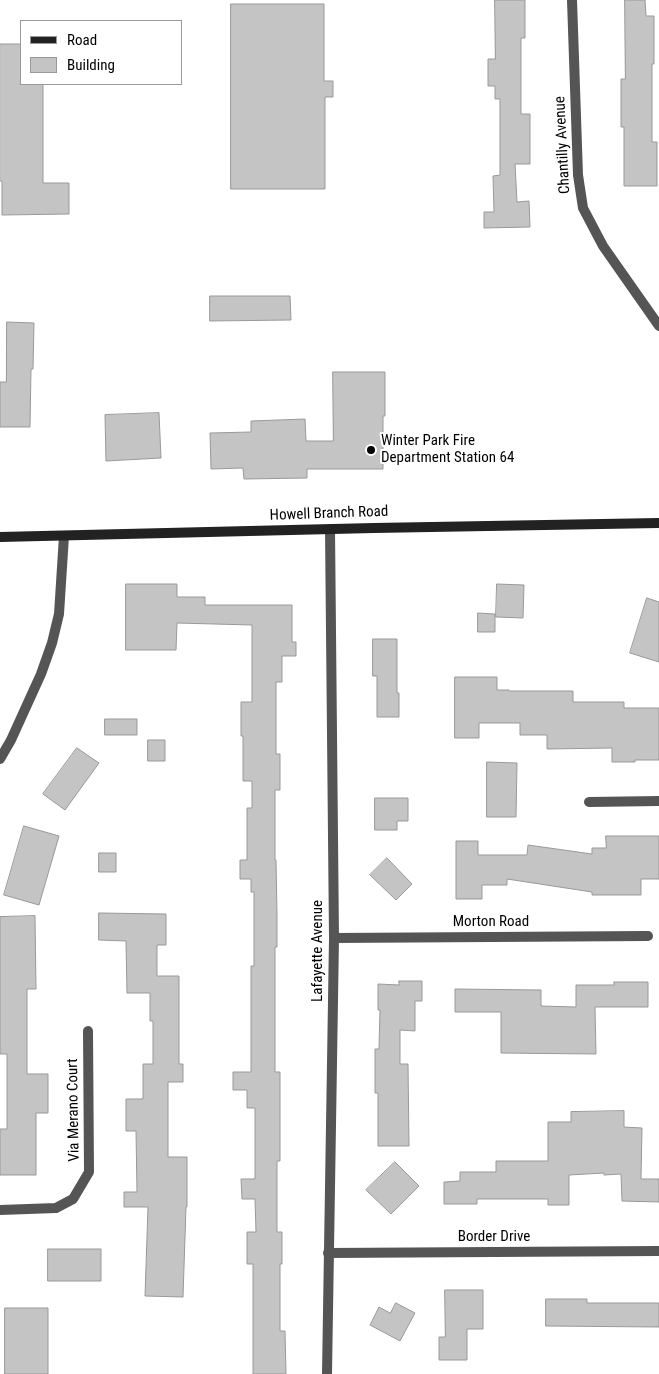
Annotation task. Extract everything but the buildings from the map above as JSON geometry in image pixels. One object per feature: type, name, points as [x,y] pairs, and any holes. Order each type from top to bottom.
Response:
[{"type":"main road","name":"Howell Branch Road","points":[[0,537],[659,523]]},
{"type":"street","name":"Chantilly Avenue","points":[[572,0],[578,175],[583,208],[603,246],[657,318]]},
{"type":"street","name":"Lafayette Avenue","points":[[327,1374],[334,938],[330,529]]},
{"type":"street","points":[[0,759],[41,674],[52,643],[59,614],[64,536]]},
{"type":"street","points":[[589,802],[659,801]]},
{"type":"street","name":"Morton Road","points":[[334,938],[648,936]]},
{"type":"street","name":"Via Merano Court","points":[[0,1210],[56,1208],[74,1199],[89,1172],[88,1031]]},
{"type":"street","name":"Border Drive","points":[[328,1253],[659,1251]]},
{"type":"place","name":"Winter Park Fire Department Station 64","points":[[371,450]]}]
